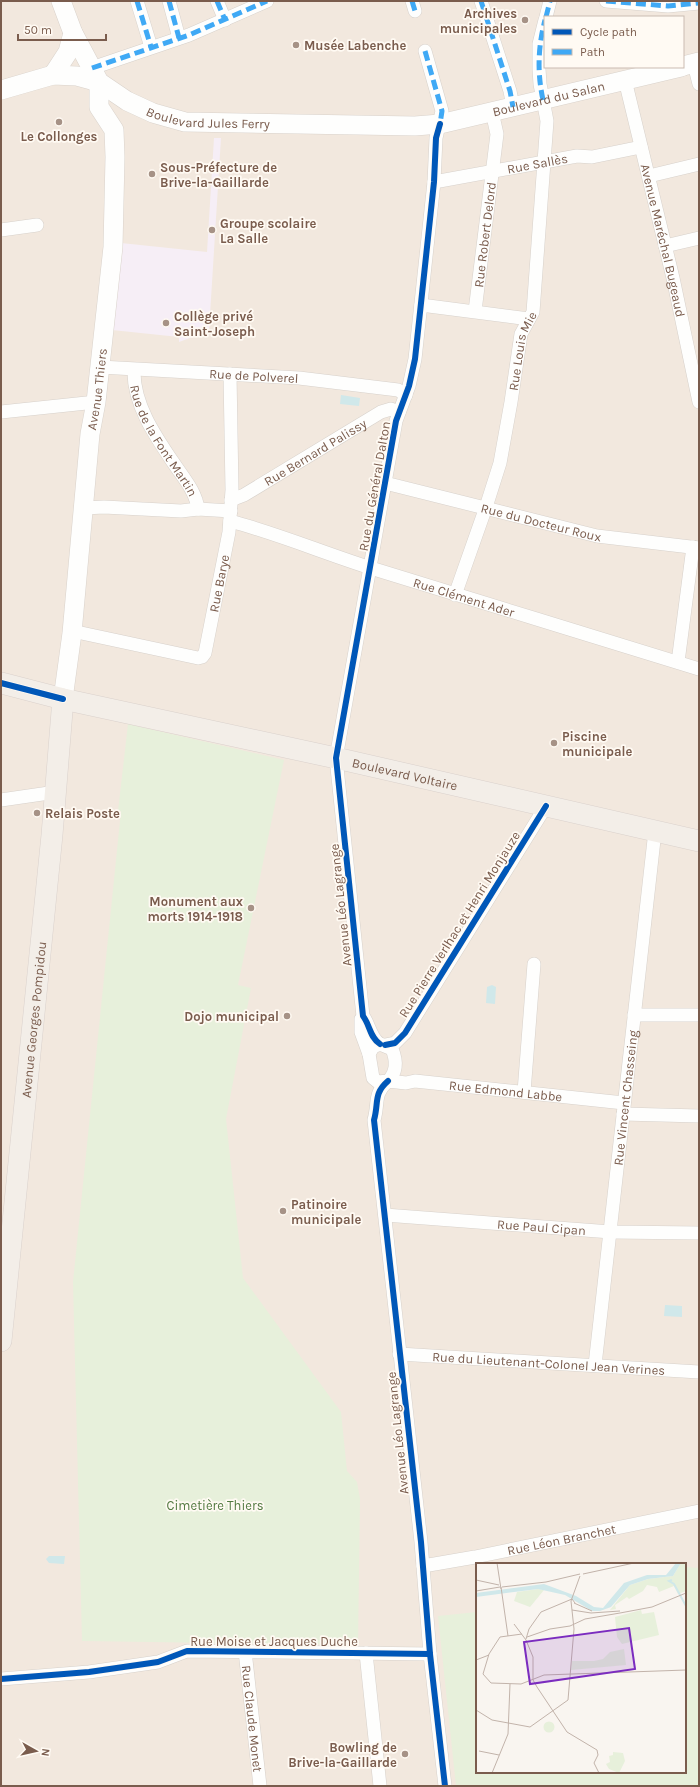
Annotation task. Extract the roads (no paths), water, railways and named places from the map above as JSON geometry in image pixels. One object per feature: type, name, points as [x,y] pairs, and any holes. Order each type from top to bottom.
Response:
[{"type":"main road","name":"Boulevard Jules Ferry","points":[[61,1],[73,33],[96,75],[127,101],[153,113],[186,122],[415,126]]},
{"type":"main road","points":[[53,75],[68,52],[73,33]]},
{"type":"main road","name":"Boulevard du Salan","points":[[415,126],[440,124],[676,68]]},
{"type":"main road","points":[[1,90],[53,75],[96,75]]},
{"type":"main road","name":"Avenue Thiers","points":[[63,699],[72,631],[90,434],[96,402],[112,259],[115,157],[114,130],[99,107],[96,75]]},
{"type":"main road","name":"Boulevard Voltaire","points":[[1,683],[63,699],[336,758],[699,841]]},
{"type":"main road","name":"Avenue Georges Pompidou","points":[[1,1341],[7,1228],[56,792],[63,699]]},
{"type":"street","points":[[137,1],[151,47]]},
{"type":"street","points":[[169,1],[179,38]]},
{"type":"street","points":[[217,1],[225,20]]},
{"type":"street","points":[[96,75],[151,47],[225,20],[267,1]]},
{"type":"street","points":[[482,1],[510,91],[513,107]]},
{"type":"street","points":[[546,16],[550,1]]},
{"type":"street","points":[[606,1],[646,3],[668,6],[699,3]]},
{"type":"street","name":"Rue Louis Mie","points":[[455,595],[500,463],[521,334],[532,312],[547,121],[540,84],[539,50],[544,25]]},
{"type":"street","name":"Rue du Général Dalton","points":[[336,758],[399,412],[406,395],[415,358],[434,182],[436,138],[442,111],[425,51]]},
{"type":"street","points":[[689,65],[699,84]]},
{"type":"street","name":"Avenue Maréchal Bugeaud","points":[[625,80],[649,176],[699,402]]},
{"type":"street","name":"Rue Robert Delord","points":[[475,311],[497,134],[492,112]]},
{"type":"street","name":"Rue Sallès","points":[[434,182],[577,156],[592,157],[641,147]]},
{"type":"street","points":[[649,176],[699,164]]},
{"type":"street","points":[[1,230],[37,225]]},
{"type":"street","points":[[665,246],[699,238]]},
{"type":"street","points":[[421,305],[529,319]]},
{"type":"street","name":"Rue de Polverel","points":[[100,367],[299,378],[398,390],[406,395]]},
{"type":"street","name":"Rue de la Font Martin","points":[[134,370],[134,381],[138,399],[158,441],[193,491],[198,509]]},
{"type":"street","name":"Rue Barye","points":[[72,631],[198,658],[202,657],[205,653],[229,532],[231,511],[230,374]]},
{"type":"street","points":[[1,412],[96,402]]},
{"type":"street","name":"Rue Bernard Palissy","points":[[231,511],[244,495],[381,412],[391,409],[399,412]]},
{"type":"street","name":"Rue du Docteur Roux","points":[[385,483],[486,507],[597,536],[696,547]]},
{"type":"street","name":"Rue Clément Ader","points":[[84,508],[104,507],[180,511],[198,509],[231,511],[260,530],[370,568],[699,669]]},
{"type":"street","points":[[678,662],[696,547]]},
{"type":"street","name":"Avenue Léo Lagrange","points":[[336,758],[363,1016],[360,1022],[361,1032],[369,1054]]},
{"type":"street","points":[[1,800],[56,792]]},
{"type":"street","name":"Rue Pierre Verlhac et Henri Monjauze","points":[[383,1045],[395,1043],[405,1033],[546,806]]},
{"type":"street","name":"Rue Vincent Chasseing","points":[[595,1365],[655,831]]},
{"type":"street","points":[[524,1092],[534,964]]},
{"type":"street","points":[[634,1015],[699,1015]]},
{"type":"street","name":"Avenue Léo Lagrange","points":[[363,1016],[367,1021],[373,1038],[383,1045]]},
{"type":"street","points":[[373,1078],[378,1082],[388,1081],[394,1075],[396,1070],[395,1055],[392,1050],[383,1045],[373,1047],[369,1054],[373,1078],[370,1087],[369,1102],[370,1113],[374,1120]]},
{"type":"street","points":[[396,1070],[415,1081]]},
{"type":"street","name":"Avenue Léo Lagrange","points":[[388,1081],[381,1088],[378,1095],[377,1109],[374,1120],[423,1566],[430,1654],[445,1786]]},
{"type":"street","name":"Rue Edmond Labbe","points":[[388,1081],[406,1083],[415,1081],[524,1092],[624,1109],[699,1116]]},
{"type":"street","name":"Rue Paul Cipan","points":[[385,1215],[611,1232],[699,1233]]},
{"type":"street","name":"Rue du Lieutenant-Colonel Jean Verines","points":[[399,1354],[699,1372]]},
{"type":"street","name":"Rue Léon Branchet","points":[[423,1566],[475,1557],[699,1511]]},
{"type":"street","name":"Rue Moise et Jacques Duche","points":[[1,1679],[89,1672],[158,1662],[187,1651],[430,1654]]},
{"type":"street","name":"Rue Claude Monet","points":[[245,1651],[260,1786]]},
{"type":"street","points":[[366,1653],[380,1786]]},
{"type":"water","points":[[341,395],[360,398],[359,406],[340,404]]},
{"type":"water","points":[[492,985],[496,987],[495,1004],[486,1003],[487,987]]},
{"type":"water","points":[[665,1305],[682,1306],[682,1317],[664,1316]]},
{"type":"water","points":[[49,1556],[65,1556],[64,1564],[49,1563],[46,1559]]},
{"type":"place","name":"Archives municipales","points":[[525,20]]},
{"type":"place","name":"Musée Labenche","points":[[296,45]]},
{"type":"place","name":"Le Collonges","points":[[59,122]]},
{"type":"place","name":"Sous-Préfecture de Brive-la-Gaillarde","points":[[152,174]]},
{"type":"place","name":"Groupe scolaire La Salle","points":[[212,230]]},
{"type":"place","name":"Collège privé Saint-Joseph","points":[[166,323]]},
{"type":"place","name":"Piscine municipale","points":[[554,743]]},
{"type":"place","name":"Relais Poste","points":[[37,813]]},
{"type":"place","name":"Monument aux morts 1914-1918","points":[[251,908]]},
{"type":"place","name":"Dojo municipal","points":[[287,1016]]},
{"type":"place","name":"Patinoire municipale","points":[[283,1211]]},
{"type":"place","name":"Bowling de Brive-la-Gaillarde","points":[[405,1754]]},
{"type":"park label","name":"Cimetière Thiers","points":[[215,1505]]}]
